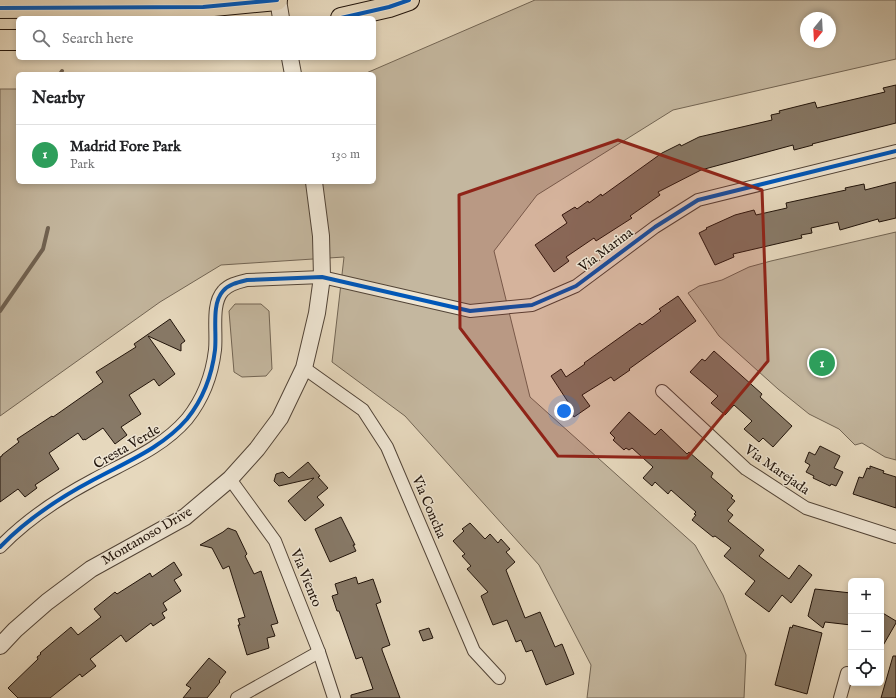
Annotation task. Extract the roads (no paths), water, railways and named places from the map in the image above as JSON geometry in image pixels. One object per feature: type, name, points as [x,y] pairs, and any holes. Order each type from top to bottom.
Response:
[{"type":"main road","points":[[0,8],[203,7],[278,0]]},
{"type":"main road","points":[[350,16],[389,7],[409,0]]},
{"type":"main road","points":[[0,40],[16,40]]},
{"type":"street","points":[[278,0],[281,16]]},
{"type":"street","points":[[290,60],[293,72]]},
{"type":"street","name":"Via Marina","points":[[322,277],[470,311],[532,305],[576,286],[655,227],[698,200],[896,151]]},
{"type":"street","name":"Montanoso Drive","points":[[0,646],[15,630],[47,602],[91,569],[185,516],[230,479],[257,449],[280,418],[304,368],[317,313],[322,277],[321,236],[314,184]]},
{"type":"street","name":"Cresta Verde","points":[[0,547],[14,532],[34,516],[62,497],[162,442],[187,418],[198,403],[207,385],[213,366],[216,330],[215,308],[217,300],[223,291],[230,285],[247,280],[322,277]]},
{"type":"street","name":"Via Concha","points":[[304,368],[363,410],[387,447],[474,651],[498,678]]},
{"type":"street","name":"Via Marejada","points":[[662,391],[746,469],[806,508],[896,537]]},
{"type":"street","name":"Via Viento","points":[[230,479],[275,541],[320,652],[334,698]]},
{"type":"street","points":[[236,698],[320,652]]},
{"type":"street","points":[[840,698],[847,673]]},
{"type":"waterway","points":[[0,311],[43,249],[48,228]]},
{"type":"place","name":"Madrid Fore Park","points":[[822,363]]}]
